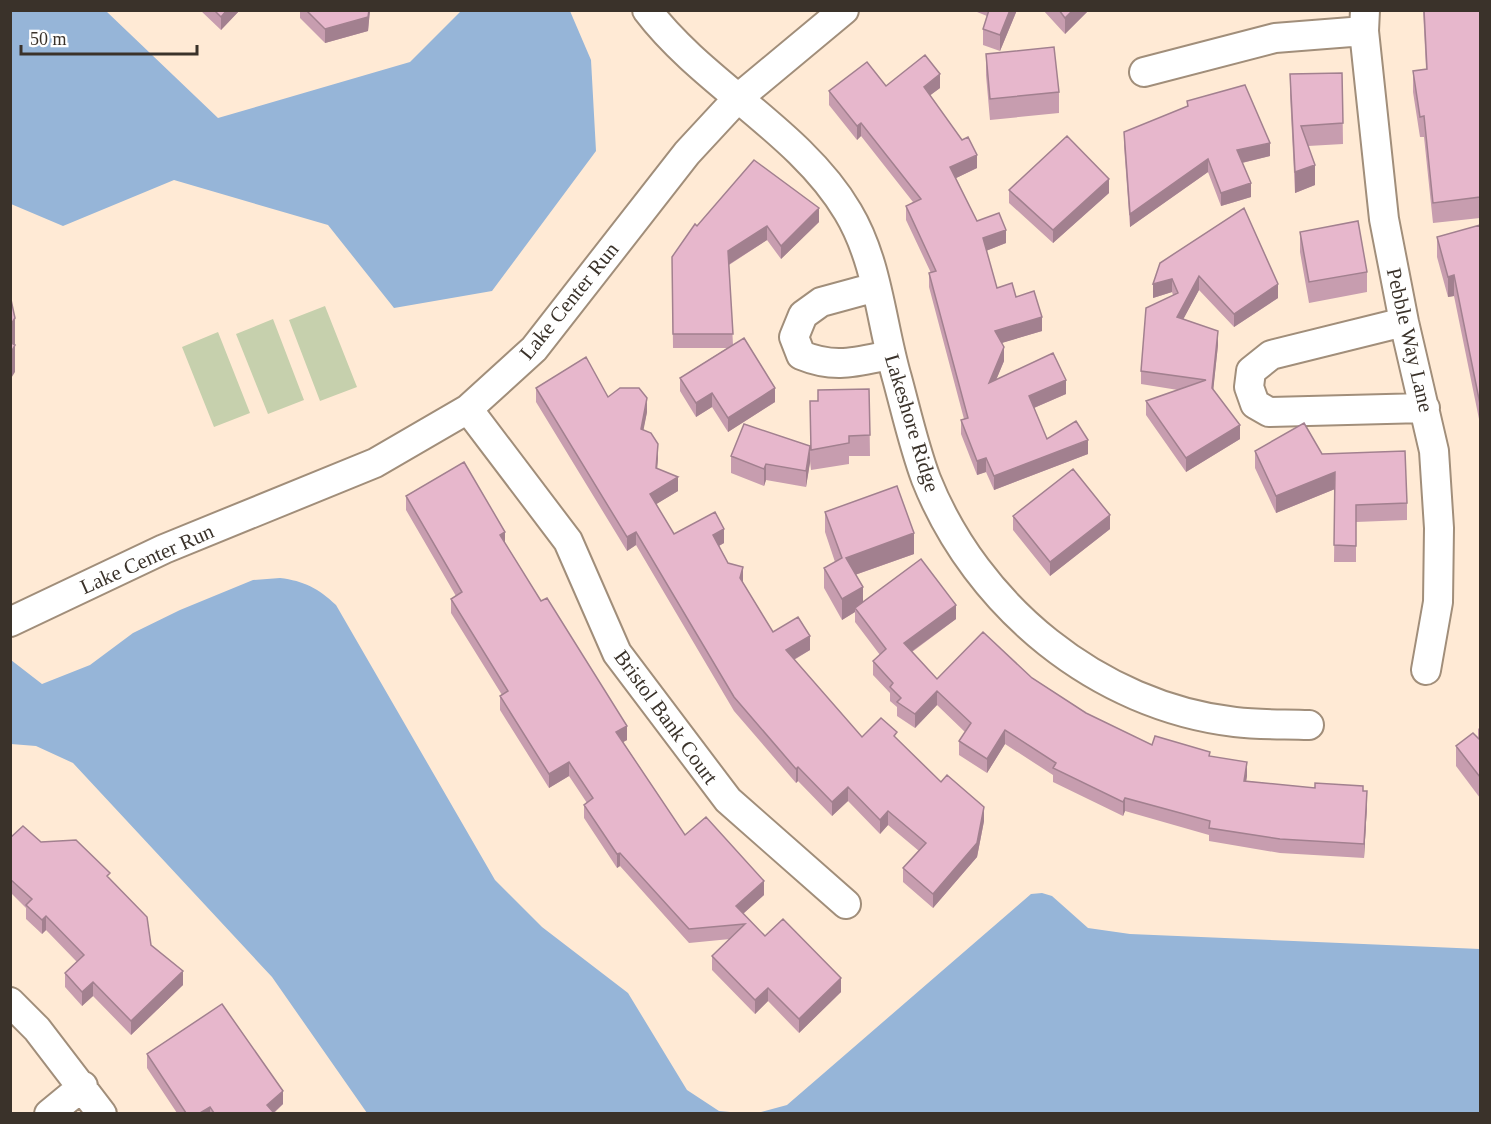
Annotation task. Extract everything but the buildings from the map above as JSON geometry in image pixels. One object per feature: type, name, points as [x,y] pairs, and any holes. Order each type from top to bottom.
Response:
[{"type":"street","name":"Lakeshore Ridge","points":[[647,10],[737,99],[808,160],[846,208],[863,237],[890,355],[926,478],[951,531],[980,575],[1025,623],[1078,667],[1120,688],[1173,708],[1234,722],[1309,725]]},
{"type":"street","name":"Lake Center Run","points":[[10,622],[164,549],[375,463],[468,409],[534,349],[687,153],[737,99],[844,10]]},
{"type":"street","points":[[1143,72],[1275,38],[1365,21]]},
{"type":"street","name":"Pebble Way Lane","points":[[1365,21],[1384,219],[1404,321],[1434,450],[1439,528],[1438,602],[1426,670]]},
{"type":"street","points":[[876,286],[821,302],[803,315],[794,337],[801,355],[821,363],[837,365],[890,355]]},
{"type":"street","points":[[1404,321],[1271,355],[1251,371],[1248,387],[1255,404],[1269,412],[1425,408]]},
{"type":"street","name":"Bristol Bank Court","points":[[468,409],[568,542],[617,653],[728,800],[846,904]]},
{"type":"street","points":[[10,1002],[82,1086],[102,1113]]},
{"type":"street","points":[[48,1113],[82,1086]]},
{"type":"green space","points":[[325,306],[357,387],[320,401],[289,320]]},
{"type":"green space","points":[[273,319],[304,400],[268,414],[236,334]]},
{"type":"green space","points":[[218,332],[250,413],[214,427],[182,347]]},
{"type":"water","points":[[10,11],[106,11],[218,118],[410,62],[461,11],[570,11],[591,60],[596,151],[492,291],[394,308],[328,225],[174,180],[63,226],[11,204]]},
{"type":"water","points":[[280,578],[310,586],[336,605],[495,880],[542,927],[628,993],[687,1090],[719,1111],[741,1113],[367,1113],[272,977],[73,763],[36,746],[11,744],[11,660],[42,684],[90,665],[133,633],[180,610],[253,580]]},
{"type":"water","points":[[1042,893],[1052,896],[1088,928],[1130,934],[1480,949],[1480,1113],[757,1113],[787,1105],[1031,894]]}]
